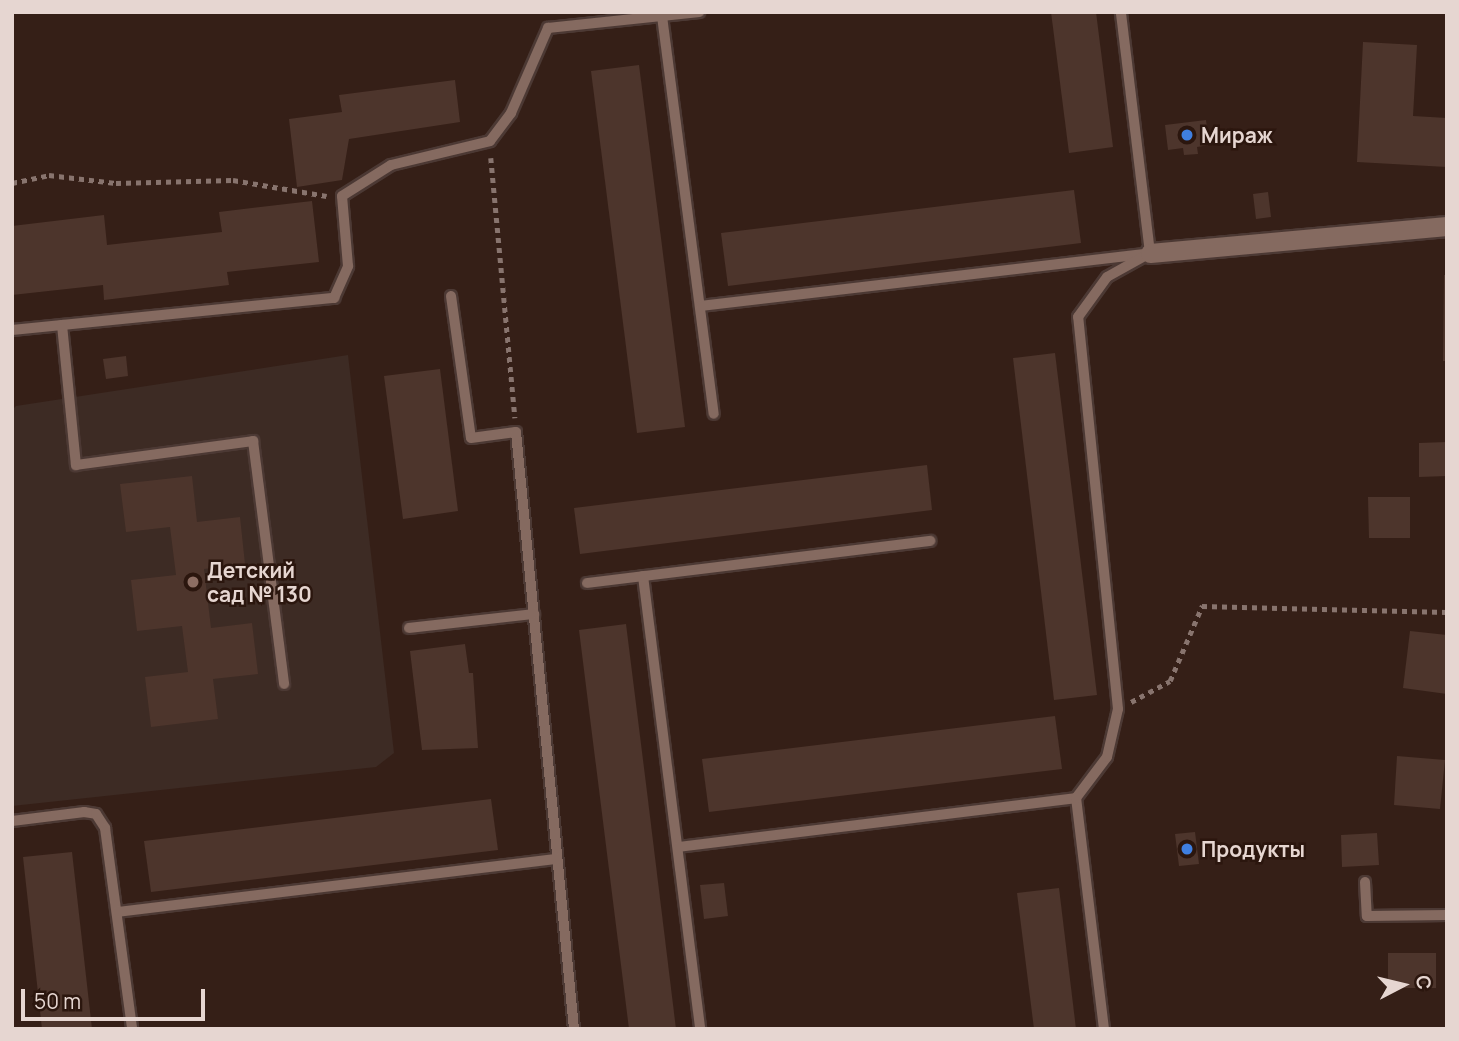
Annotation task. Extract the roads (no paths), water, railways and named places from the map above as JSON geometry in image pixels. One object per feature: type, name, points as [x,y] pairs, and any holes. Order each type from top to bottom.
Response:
[{"type":"street","points":[[1150,253],[1447,226]]},
{"type":"lane","points":[[12,330],[334,298],[348,266],[342,196],[391,165],[490,141],[511,113],[548,28],[699,12]]},
{"type":"lane","points":[[1121,12],[1150,253]]},
{"type":"lane","points":[[662,16],[714,414]]},
{"type":"lane","points":[[701,306],[1150,253]]},
{"type":"lane","points":[[1104,1029],[1076,798],[1108,757],[1118,709],[1078,317],[1107,277],[1150,253]]},
{"type":"lane","points":[[452,296],[471,438],[516,432],[574,1029]]},
{"type":"lane","points":[[62,325],[76,465],[253,441],[284,684]]},
{"type":"lane","points":[[587,583],[930,541]]},
{"type":"lane","points":[[643,576],[700,1029]]},
{"type":"lane","points":[[409,628],[534,614]]},
{"type":"lane","points":[[678,847],[1076,798]]},
{"type":"lane","points":[[12,821],[96,814],[105,828],[132,1029]]},
{"type":"lane","points":[[117,912],[557,859]]},
{"type":"lane","points":[[1365,883],[1367,916],[1447,915]]},
{"type":"place","name":"Мираж","points":[[1187,135]]},
{"type":"place","name":"Детский сад № 130","points":[[193,582]]},
{"type":"place","name":"Продукты","points":[[1187,849]]}]
